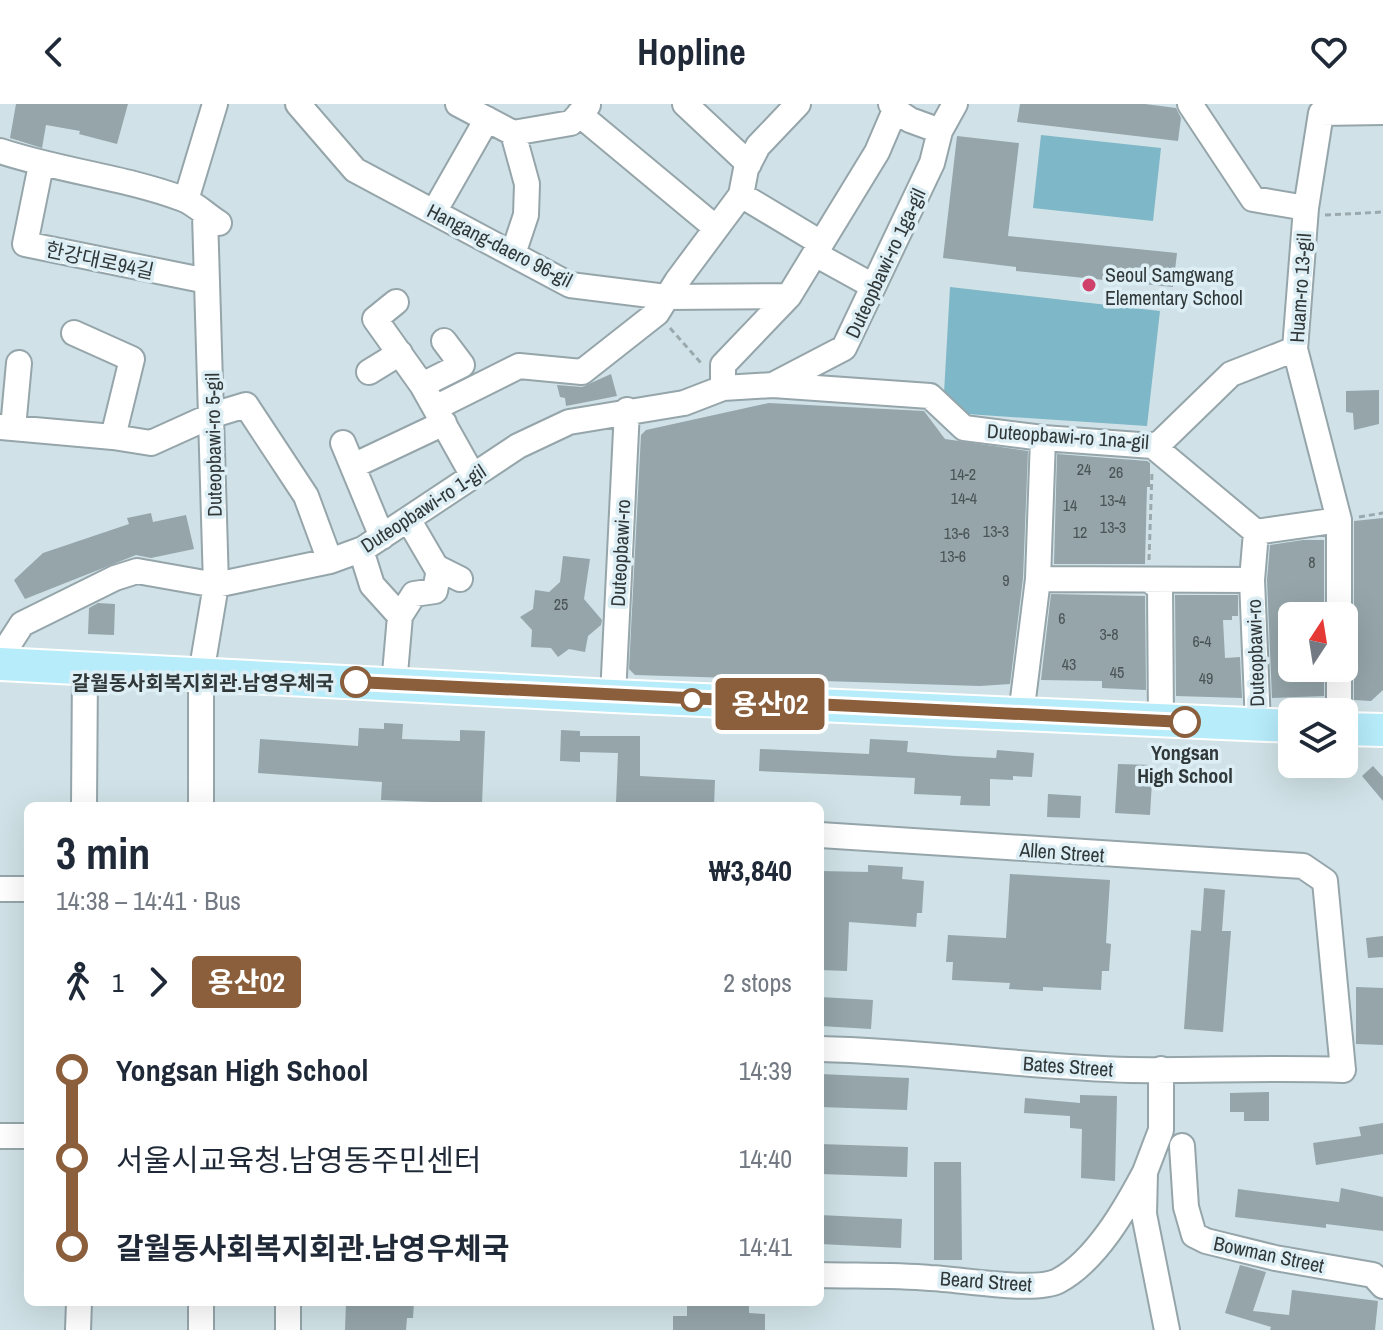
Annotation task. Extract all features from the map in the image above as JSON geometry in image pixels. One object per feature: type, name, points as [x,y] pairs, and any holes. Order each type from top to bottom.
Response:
[{"type":"main road","name":"Duteopbawi-ro","points":[[0,661],[85,670],[1278,726]]},
{"type":"main road","points":[[1358,729],[1383,730]]},
{"type":"street","points":[[0,151],[41,165],[109,179],[204,213],[215,104]]},
{"type":"street","name":"Hangang-daero 96-gil","points":[[298,104],[355,170],[570,285],[661,305],[789,296]]},
{"type":"street","points":[[458,104],[513,133],[571,123],[584,109],[716,228]]},
{"type":"street","points":[[685,104],[749,164]]},
{"type":"street","points":[[353,466],[519,366],[582,372],[661,305],[741,195],[749,164],[758,146],[798,104]]},
{"type":"street","name":"Duteopbawi-ro 1ga-gil","points":[[773,385],[844,348],[932,163],[940,131],[955,104]]},
{"type":"street","points":[[1190,104],[1253,199],[1306,212]]},
{"type":"street","points":[[723,388],[723,365],[789,296],[877,152],[893,107],[910,120],[940,131]]},
{"type":"street","name":"Huam-ro 13-gil","points":[[1339,520],[1295,349],[1306,212],[1321,113],[1383,112]]},
{"type":"street","points":[[434,212],[487,119]]},
{"type":"street","points":[[513,133],[527,184],[526,215],[513,254]]},
{"type":"street","name":"한강대로94길","points":[[41,165],[25,244],[207,281]]},
{"type":"street","points":[[741,195],[873,286]]},
{"type":"street","points":[[1246,208],[1306,212]]},
{"type":"street","name":"Duteopbawi-ro 5-gil","points":[[201,802],[201,674],[216,585],[213,415],[204,213]]},
{"type":"street","points":[[396,302],[375,319],[422,385],[473,476]]},
{"type":"street","points":[[74,333],[132,359],[113,437]]},
{"type":"street","points":[[422,385],[462,365],[444,341]]},
{"type":"street","name":"Duteopbawi-ro 1na-gil","points":[[773,385],[930,396],[964,428],[1043,438],[1153,446],[1161,442],[1231,374],[1295,349]]},
{"type":"street","points":[[369,372],[400,353]]},
{"type":"street","points":[[19,363],[6,427],[151,443],[213,415],[246,405],[306,496],[330,561]]},
{"type":"street","name":"Duteopbawi-ro 1-gil","points":[[0,661],[22,624],[115,578],[137,571],[216,585],[330,561],[361,550],[518,446],[569,422],[684,403],[723,388],[773,385]]},
{"type":"street","name":"Duteopbawi-ro","points":[[613,696],[627,410]]},
{"type":"street","points":[[1029,716],[1023,699],[1038,579],[1043,438]]},
{"type":"street","points":[[343,443],[382,537]]},
{"type":"street","points":[[1153,446],[1256,532],[1339,520],[1339,602]]},
{"type":"street","points":[[394,685],[400,616],[414,594],[435,591],[450,574],[408,519]]},
{"type":"street","name":"Duteopbawi-ro","points":[[1256,532],[1252,580],[1258,725]]},
{"type":"street","points":[[361,550],[372,585],[400,616]]},
{"type":"street","points":[[1038,579],[1252,580]]},
{"type":"street","points":[[1148,580],[1160,587],[1161,721]]},
{"type":"street","points":[[84,802],[85,670]]},
{"type":"street","name":"Allen Street","points":[[824,835],[1303,866],[1325,881],[1343,1070],[1317,1069]]},
{"type":"street","points":[[0,889],[24,889]]},
{"type":"street","name":"Bates Street","points":[[824,1049],[951,1056],[1039,1065],[1317,1069]]},
{"type":"street","points":[[1161,1069],[1161,1130],[1145,1172],[1144,1214],[1167,1330]]},
{"type":"street","points":[[0,1136],[24,1136]]},
{"type":"street","name":"Bowman Street","points":[[1182,1146],[1186,1207],[1194,1235],[1206,1241],[1275,1258],[1373,1275],[1383,1286]]},
{"type":"street","name":"Beard Street","points":[[824,1275],[929,1277],[1037,1286],[1056,1282],[1077,1268],[1106,1235],[1145,1172]]},
{"type":"street","points":[[78,1330],[79,1306]]},
{"type":"street","points":[[201,1306],[201,1330]]},
{"type":"street","points":[[288,1306],[288,1330]]},
{"type":"path","points":[[1306,212],[1383,212]]},
{"type":"path","points":[[661,305],[723,388]]},
{"type":"path","points":[[1148,580],[1153,446]]},
{"type":"shaded area","points":[[1041,135],[1161,148],[1153,221],[1033,208]]},
{"type":"shaded area","points":[[950,287],[1160,311],[1147,426],[967,414],[944,393]]},
{"type":"building","points":[[16,104],[128,104],[117,144],[79,134],[80,131],[46,125],[42,148],[10,138]]},
{"type":"building","points":[[1020,104],[1145,104],[1176,108],[1181,118],[1178,141],[1017,122]]},
{"type":"building","points":[[957,136],[1019,143],[1008,236],[1177,253],[1173,287],[1016,271],[1016,267],[943,258]]},
{"type":"building","points":[[611,374],[617,396],[566,406],[565,398],[560,397],[557,385],[582,387]]},
{"type":"building","points":[[1379,390],[1379,424],[1354,430],[1353,413],[1346,412],[1346,391]]},
{"type":"building","points":[[769,403],[924,411],[945,439],[1028,451],[1023,578],[1010,684],[980,686],[635,675],[629,669],[641,435],[646,430]]},
{"type":"building","points":[[1057,454],[1150,463],[1145,564],[1054,564]]},
{"type":"building","points":[[151,513],[153,522],[186,515],[194,549],[151,558],[136,555],[25,599],[14,580],[43,553],[129,524],[127,518]]},
{"type":"building","points":[[1383,518],[1383,690],[1371,701],[1354,698],[1354,682],[1358,682],[1358,602],[1354,602],[1354,521]]},
{"type":"building","points":[[1324,540],[1324,602],[1278,602],[1278,682],[1324,682],[1324,696],[1272,698],[1267,580],[1270,545]]},
{"type":"building","points":[[563,556],[590,559],[584,599],[602,620],[601,625],[588,636],[585,652],[569,649],[558,657],[551,648],[531,647],[532,630],[520,617],[533,609],[535,590],[549,592],[560,582]]},
{"type":"building","points":[[1051,594],[1145,596],[1146,690],[1102,688],[1102,681],[1041,680]]},
{"type":"building","points":[[1175,595],[1238,595],[1238,616],[1223,620],[1225,658],[1240,657],[1242,698],[1176,696]]},
{"type":"building","points":[[98,603],[115,604],[114,635],[88,634],[89,608]]},
{"type":"building","points":[[384,723],[403,724],[402,739],[460,741],[460,730],[485,731],[482,802],[381,800],[382,782],[258,773],[260,739],[358,746],[359,728],[384,729]]},
{"type":"building","points":[[561,730],[580,731],[580,736],[640,736],[640,776],[715,780],[714,802],[616,802],[618,753],[580,752],[580,762],[560,761]]},
{"type":"building","points":[[870,739],[908,741],[907,752],[996,758],[997,750],[1034,753],[1032,777],[990,779],[990,806],[960,805],[961,796],[914,794],[915,778],[759,771],[760,749],[869,754]]},
{"type":"building","points":[[1118,764],[1153,765],[1150,815],[1115,813]]},
{"type":"building","points":[[1373,766],[1383,777],[1383,801],[1362,776]]},
{"type":"building","points":[[1048,794],[1081,796],[1080,818],[1047,817]]},
{"type":"building","points":[[868,865],[903,867],[902,879],[924,881],[922,913],[917,913],[916,927],[849,922],[847,971],[824,970],[824,871],[868,872]]},
{"type":"building","points":[[1010,874],[1110,880],[1106,943],[1111,944],[1109,971],[1102,971],[1101,990],[1009,989],[1010,983],[952,980],[953,962],[946,962],[948,935],[1006,938]]},
{"type":"building","points":[[1204,888],[1225,890],[1222,931],[1231,931],[1223,1032],[1184,1029],[1191,930],[1201,931]]},
{"type":"building","points":[[1383,936],[1383,957],[1368,958],[1366,938]]},
{"type":"building","points":[[1356,987],[1383,988],[1383,1045],[1356,1044]]},
{"type":"building","points":[[824,997],[873,1000],[871,1029],[824,1026]]},
{"type":"building","points":[[824,1074],[909,1078],[907,1110],[824,1107]]},
{"type":"building","points":[[1269,1092],[1269,1121],[1244,1121],[1244,1112],[1230,1112],[1230,1093]]},
{"type":"building","points":[[1080,1095],[1117,1096],[1115,1181],[1081,1178],[1082,1129],[1070,1128],[1070,1116],[1024,1113],[1025,1098],[1080,1103]]},
{"type":"building","points":[[1383,1123],[1383,1154],[1316,1165],[1313,1143],[1361,1136],[1359,1127]]},
{"type":"building","points":[[824,1144],[908,1147],[907,1177],[824,1174]]},
{"type":"building","points":[[934,1162],[961,1162],[962,1260],[934,1260]]},
{"type":"building","points":[[1341,1188],[1383,1197],[1383,1231],[1235,1217],[1238,1189],[1339,1202]]},
{"type":"building","points":[[824,1215],[902,1219],[901,1248],[824,1244]]},
{"type":"building","points":[[1240,1265],[1266,1272],[1253,1311],[1289,1315],[1292,1290],[1378,1301],[1375,1330],[1270,1330],[1271,1327],[1225,1313]]},
{"type":"building","points":[[346,1306],[414,1306],[413,1318],[407,1318],[406,1330],[345,1330]]},
{"type":"building","points":[[687,1306],[749,1306],[749,1313],[765,1314],[765,1330],[673,1330],[673,1316],[687,1316]]},
{"type":"bus line","name":"용산02","points":[[356,682],[1185,722]]},
{"type":"place","name":"Seoul Samgwang Elementary School","points":[[1089,285]]},
{"type":"place","name":"갈월동사회복지회관.남영우체국","points":[[356,682]]},
{"type":"place","name":"Yongsan High School","points":[[1185,722]]}]
